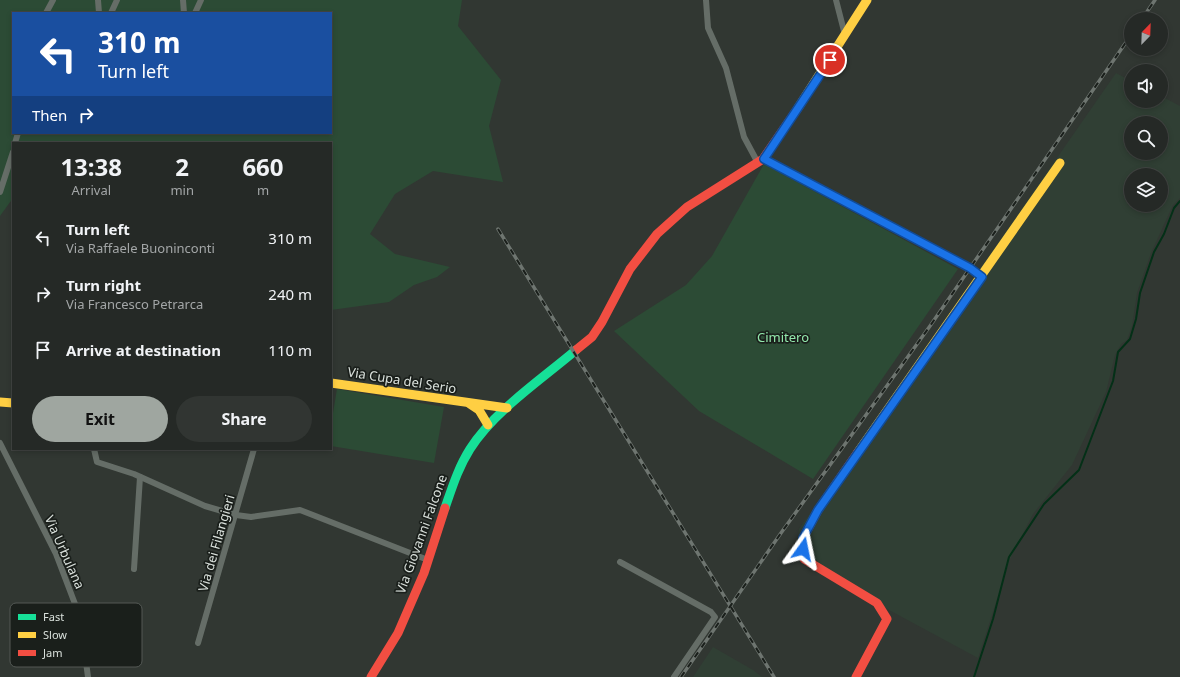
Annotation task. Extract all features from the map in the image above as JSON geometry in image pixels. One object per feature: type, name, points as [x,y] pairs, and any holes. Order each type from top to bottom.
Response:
[{"type":"street","points":[[47,12],[53,0]]},
{"type":"street","points":[[98,0],[99,12]]},
{"type":"street","points":[[111,12],[117,0]]},
{"type":"street","points":[[183,0],[184,12]]},
{"type":"street","points":[[195,12],[201,0]]},
{"type":"street","points":[[706,0],[708,28],[726,68],[744,137],[761,161],[970,268],[982,277]]},
{"type":"street","points":[[836,0],[845,35]]},
{"type":"street","points":[[761,161],[867,0]]},
{"type":"street","points":[[0,192],[12,155]]},
{"type":"street","name":"Via Giovanni Falcone","points":[[371,677],[398,633],[428,560],[457,473],[470,449],[488,425],[592,337],[602,322],[630,269],[657,234],[687,207],[761,161]]},
{"type":"street","points":[[856,677],[887,619],[877,603],[804,559],[803,538],[818,510],[982,277],[1060,163]]},
{"type":"street","name":"Via Cupa del Serio","points":[[332,383],[388,389],[469,404],[507,408]]},
{"type":"street","points":[[0,402],[12,403]]},
{"type":"street","name":"Via Cupa del Serio","points":[[469,404],[479,410],[488,425]]},
{"type":"street","name":"Via Urbulana","points":[[0,443],[56,554],[75,603]]},
{"type":"street","points":[[94,450],[97,462],[140,477],[205,506],[236,515],[251,517],[300,510],[428,560]]},
{"type":"street","name":"Via dei Filangieri","points":[[198,643],[254,450]]},
{"type":"street","points":[[134,569],[140,477]]},
{"type":"street","points":[[620,562],[711,612],[715,617],[674,677]]},
{"type":"street","name":"Via Urbulana","points":[[87,667],[88,677]]},
{"type":"shaded area","points":[[1116,73],[1124,77],[1124,108],[1168,108],[1168,100],[1180,106],[1180,198],[1173,205],[1151,253],[1137,293],[1132,326],[1127,340],[1121,344],[1115,355],[1106,392],[1072,465],[1033,514],[1010,559],[978,658],[813,569],[795,555],[799,529]]},
{"type":"shaded area","points":[[713,647],[753,670],[762,677],[693,677]]},
{"type":"green space","points":[[0,0],[462,0],[458,26],[501,80],[489,126],[503,182],[433,171],[395,194],[370,234],[395,254],[450,267],[437,277],[414,285],[389,302],[332,310],[332,142],[12,142],[12,199],[0,216]]},
{"type":"green space","name":"Cimitero","points":[[764,164],[958,269],[813,479],[699,411],[614,331],[686,285],[712,256]]},
{"type":"green space","points":[[337,389],[444,407],[434,463],[332,446],[332,419]]},
{"type":"waterway","points":[[974,677],[993,619],[1009,557],[1044,504],[1079,470],[1113,381],[1118,352],[1130,339],[1136,319],[1140,293],[1154,252],[1164,234],[1174,208],[1180,201]]},
{"type":"railway","points":[[1147,12],[1155,0]]},
{"type":"railway","points":[[681,677],[781,533],[930,326],[1124,45]]},
{"type":"railway","points":[[498,229],[774,677]]},
{"type":"traffic: fast","points":[[445,508],[462,463],[480,435],[519,396],[576,350]]},
{"type":"traffic: slow","points":[[798,108],[867,0]]},
{"type":"traffic: slow","points":[[858,452],[1060,163]]},
{"type":"traffic: slow","points":[[332,383],[507,408]]},
{"type":"traffic: slow","points":[[0,402],[12,403]]},
{"type":"traffic: slow","points":[[470,404],[479,410],[488,425]]},
{"type":"traffic: jam","points":[[576,350],[592,337],[602,322],[630,269],[657,234],[687,207],[763,159],[798,108]]},
{"type":"traffic: jam","points":[[856,677],[887,619],[877,603],[804,559],[803,538],[818,510],[858,452]]},
{"type":"traffic: jam","points":[[371,677],[398,633],[424,573],[445,508]]},
{"type":"route","points":[[803,549],[803,538],[818,510],[982,277],[970,268],[764,159],[830,60]]}]
